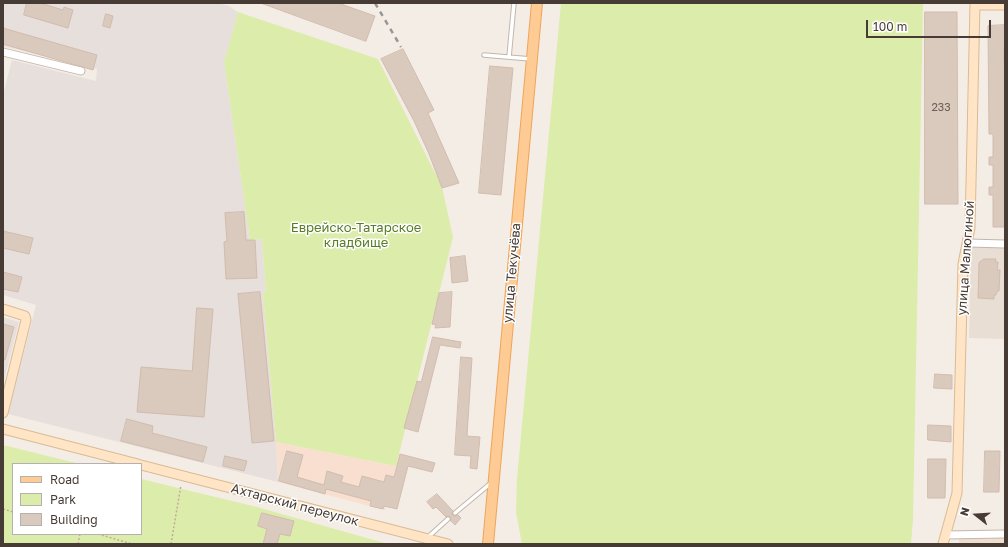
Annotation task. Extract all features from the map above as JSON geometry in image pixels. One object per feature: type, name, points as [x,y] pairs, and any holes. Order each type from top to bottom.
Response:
[{"type":"main road","name":"улица Текучёва","points":[[488,544],[537,3]]},
{"type":"street","points":[[975,4],[1005,5]]},
{"type":"street","name":"улица Малюгиной","points":[[975,4],[970,228],[964,264],[957,493],[945,540],[1005,534]]},
{"type":"street","points":[[3,52],[81,71]]},
{"type":"street","points":[[968,243],[1005,244]]},
{"type":"street","points":[[3,309],[25,316],[26,320],[3,413]]},
{"type":"street","name":"Ахтарский переулок","points":[[3,429],[136,463]]},
{"type":"street","name":"Ахтарский переулок","points":[[142,465],[448,544]]},
{"type":"lane","points":[[509,57],[514,3]]},
{"type":"lane","points":[[484,55],[532,59]]},
{"type":"lane","points":[[455,513],[493,481]]},
{"type":"lane","points":[[426,539],[448,519]]},
{"type":"path","points":[[171,544],[183,476]]},
{"type":"path","points":[[101,535],[132,544]]},
{"type":"shaded area","points":[[3,3],[218,3],[229,6],[238,12],[224,62],[250,240],[262,239],[266,293],[263,293],[278,482],[8,414],[36,305],[3,295],[3,95],[12,60],[96,81],[97,69],[3,46]]},
{"type":"shaded area","points":[[971,247],[1005,248],[1005,339],[969,338]]},
{"type":"shaded area","points":[[3,317],[19,322],[3,384]]},
{"type":"shaded area","points":[[276,442],[396,466],[385,510],[278,482]]},
{"type":"shaded area","points":[[993,537],[1005,537],[1005,544],[959,544],[959,539],[993,539]]},
{"type":"green space","points":[[561,3],[923,3],[913,520],[911,544],[522,544],[516,512],[517,479]]},
{"type":"green space","name":"Еврейско-Татарское кладбище","points":[[238,12],[378,59],[442,187],[453,237],[396,466],[276,442],[263,293],[266,292],[262,239],[250,240],[224,62]]},
{"type":"green space","points":[[3,445],[76,463],[12,463],[12,535],[142,535],[142,479],[257,507],[388,544],[3,544]]},
{"type":"building","points":[[27,3],[40,3],[63,10],[64,7],[73,10],[68,28],[24,15]]},
{"type":"building","points":[[261,3],[338,3],[375,16],[366,41]]},
{"type":"building","points":[[925,12],[957,12],[958,204],[925,204]]},
{"type":"building","points":[[106,14],[113,16],[110,28],[103,26]]},
{"type":"building","points":[[1005,25],[1005,227],[993,227],[993,195],[989,195],[989,187],[993,187],[993,165],[989,165],[989,157],[993,157],[993,134],[989,134],[988,26]]},
{"type":"building","points":[[3,28],[97,55],[93,70],[3,44]]},
{"type":"building","points":[[403,49],[434,110],[428,113],[459,183],[442,188],[414,121],[381,59]]},
{"type":"building","points":[[490,66],[513,68],[501,195],[479,193]]},
{"type":"building","points":[[244,212],[246,240],[255,240],[257,278],[226,279],[224,242],[227,241],[225,213]]},
{"type":"building","points":[[3,231],[33,238],[29,254],[3,248]]},
{"type":"building","points":[[465,256],[468,281],[452,283],[450,258]]},
{"type":"building","points":[[984,259],[996,259],[995,262],[998,262],[997,270],[1000,270],[999,291],[997,291],[996,295],[994,295],[994,299],[978,298],[979,263]]},
{"type":"building","points":[[3,272],[22,277],[18,292],[3,289]]},
{"type":"building","points":[[260,292],[274,441],[252,443],[238,294]]},
{"type":"building","points":[[452,292],[450,327],[435,328],[436,325],[432,324],[439,293]]},
{"type":"building","points":[[197,308],[213,309],[204,417],[137,412],[141,367],[192,371]]},
{"type":"building","points":[[3,324],[14,327],[5,360],[3,359]]},
{"type":"building","points":[[433,337],[461,342],[460,348],[440,345],[418,432],[404,428],[417,381],[421,382]]},
{"type":"building","points":[[461,357],[472,358],[467,436],[480,437],[477,469],[470,468],[471,456],[455,455]]},
{"type":"building","points":[[935,374],[952,375],[952,389],[934,388]]},
{"type":"building","points":[[127,419],[153,426],[152,433],[207,447],[203,462],[121,441]]},
{"type":"building","points":[[928,425],[951,426],[951,442],[928,440]]},
{"type":"building","points":[[287,451],[303,455],[297,477],[324,485],[327,471],[343,476],[341,482],[359,487],[362,476],[384,482],[386,475],[394,477],[400,454],[435,463],[432,472],[408,466],[397,509],[384,506],[383,509],[370,506],[371,501],[326,489],[325,494],[279,481]]},
{"type":"building","points":[[985,451],[1000,451],[999,492],[984,492]]},
{"type":"building","points":[[225,456],[247,461],[244,471],[223,466]]},
{"type":"building","points":[[928,459],[946,459],[945,498],[928,498]]},
{"type":"building","points":[[437,494],[453,511],[453,515],[458,515],[461,518],[455,525],[451,521],[450,517],[446,517],[436,507],[433,509],[427,502]]},
{"type":"building","points":[[262,513],[294,521],[290,536],[280,534],[277,544],[263,544],[267,529],[258,526]]},
{"type":"railway","points":[[375,3],[401,47]]}]
